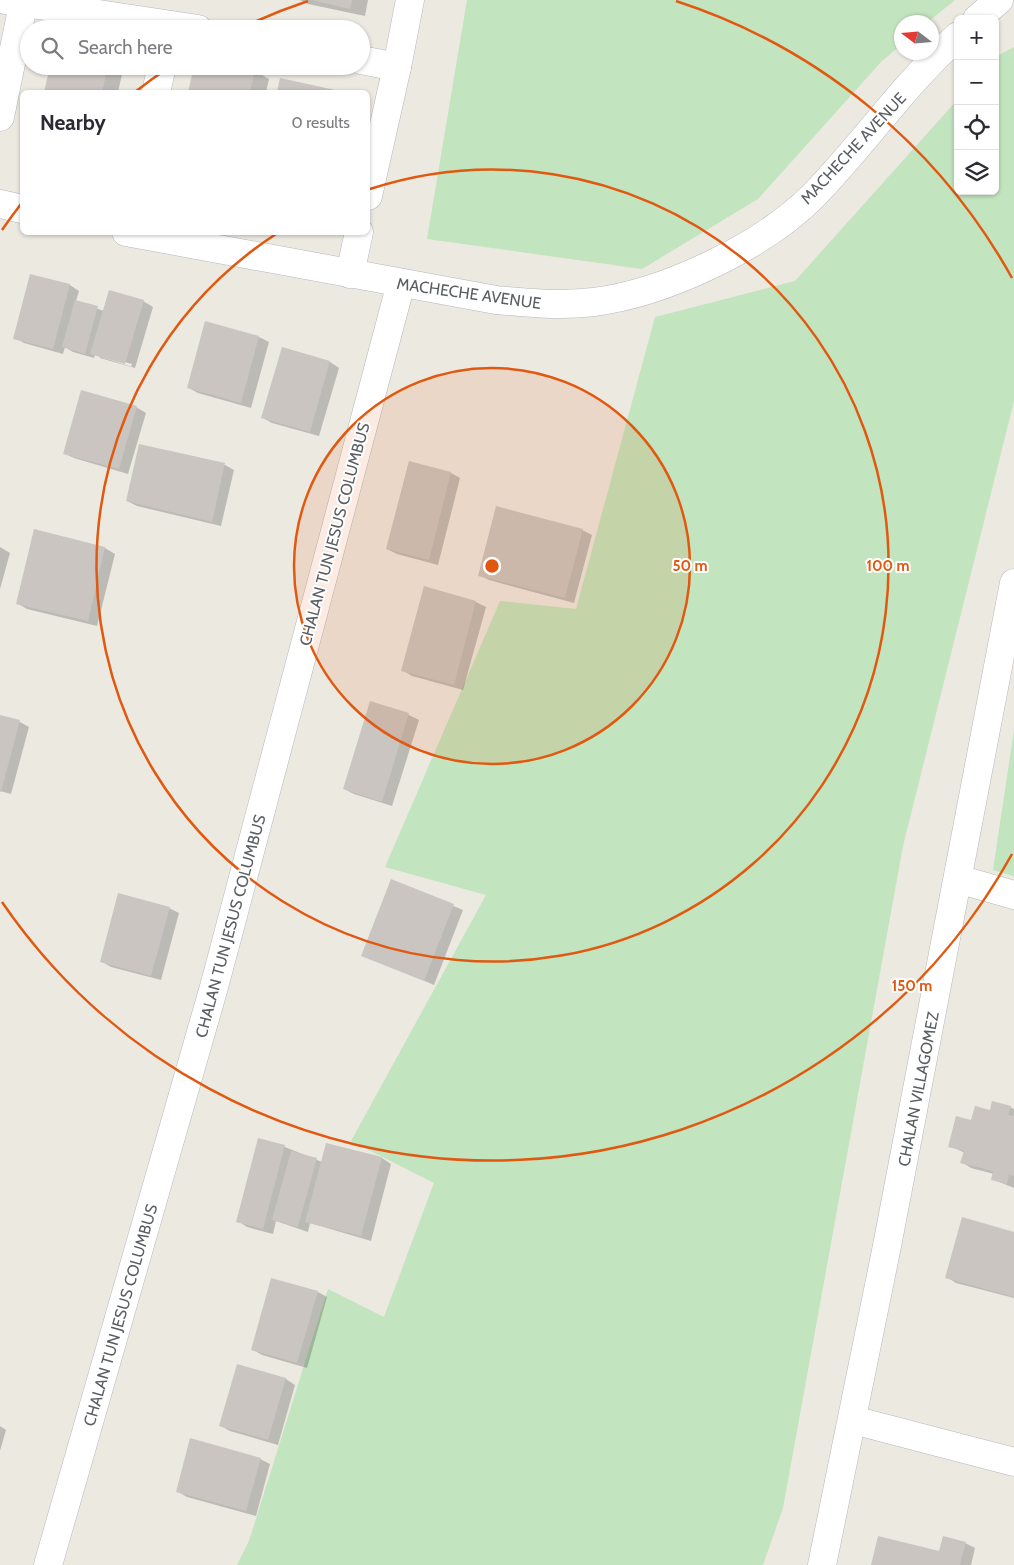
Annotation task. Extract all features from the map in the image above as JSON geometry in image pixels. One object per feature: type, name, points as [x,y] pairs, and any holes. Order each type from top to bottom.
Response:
[{"type":"street","points":[[370,187],[410,0]]},
{"type":"street","points":[[982,15],[1000,0]]},
{"type":"street","points":[[0,117],[17,1],[173,17]]},
{"type":"street","name":"MACHECHE AVENUE","points":[[142,235],[496,300],[546,305],[595,302],[681,278],[726,257],[772,230],[812,197],[954,40]]},
{"type":"street","points":[[370,62],[397,67]]},
{"type":"street","points":[[156,90],[160,75]]},
{"type":"street","points":[[0,204],[20,209]]},
{"type":"street","points":[[350,274],[358,235]]},
{"type":"street","name":"CHALAN TUN JESUS COLUMBUS","points":[[48,1565],[214,987],[401,283]]},
{"type":"street","name":"CHALAN VILLAGOMEZ","points":[[822,1565],[853,1420],[1014,583]]},
{"type":"street","points":[[958,879],[1014,895]]},
{"type":"street","points":[[853,1420],[1014,1462]]},
{"type":"green space","points":[[467,0],[955,0],[937,15],[894,15],[894,51],[881,62],[758,199],[642,269],[427,239]]},
{"type":"green space","points":[[1014,47],[1014,401],[903,846],[783,1508],[763,1565],[237,1565],[249,1541],[328,1289],[384,1317],[434,1183],[351,1141],[486,895],[385,867],[500,601],[576,609],[655,317],[795,281],[954,103],[954,195],[999,195],[999,55]]},
{"type":"green space","points":[[1014,730],[1014,876],[993,870]]},
{"type":"building","points":[[312,0],[352,0],[350,9]]},
{"type":"building","points":[[48,75],[106,75],[102,90],[44,90]]},
{"type":"building","points":[[192,75],[254,75],[250,90],[188,90]]},
{"type":"building","points":[[280,78],[335,90],[277,90]]},
{"type":"building","points":[[30,274],[70,284],[53,349],[13,339]]},
{"type":"building","points":[[109,290],[144,300],[125,364],[90,354]]},
{"type":"building","points":[[75,300],[98,306],[85,354],[62,347]]},
{"type":"building","points":[[205,321],[259,336],[241,403],[187,388]]},
{"type":"building","points":[[282,347],[330,361],[310,432],[261,418]]},
{"type":"building","points":[[81,390],[137,406],[119,469],[63,454]]},
{"type":"building","points":[[139,444],[225,463],[212,522],[126,501]]},
{"type":"building","points":[[409,461],[451,472],[429,560],[386,549]]},
{"type":"building","points":[[496,506],[583,529],[565,598],[478,576]]},
{"type":"building","points":[[34,529],[105,547],[88,621],[16,604]]},
{"type":"building","points":[[424,586],[476,601],[454,685],[401,671]]},
{"type":"building","points":[[370,701],[409,713],[382,802],[343,789]]},
{"type":"building","points":[[0,715],[20,720],[1,792],[0,792]]},
{"type":"building","points":[[391,879],[454,904],[424,981],[361,956]]},
{"type":"building","points":[[118,893],[170,907],[151,976],[100,962]]},
{"type":"building","points":[[992,1101],[1011,1106],[1008,1115],[1014,1116],[1014,1176],[1009,1175],[1007,1184],[991,1180],[993,1171],[960,1163],[964,1151],[948,1147],[956,1116],[971,1120],[975,1106],[990,1110]]},
{"type":"building","points":[[258,1138],[285,1145],[263,1229],[236,1222]]},
{"type":"building","points":[[326,1143],[382,1157],[361,1236],[305,1222]]},
{"type":"building","points":[[291,1151],[317,1158],[298,1227],[272,1220]]},
{"type":"building","points":[[962,1217],[1014,1232],[1014,1297],[945,1278]]},
{"type":"building","points":[[271,1278],[318,1291],[297,1363],[251,1350]]},
{"type":"building","points":[[237,1364],[286,1378],[268,1440],[219,1426]]},
{"type":"building","points":[[190,1438],[261,1458],[246,1511],[176,1492]]},
{"type":"building","points":[[878,1536],[939,1551],[943,1536],[966,1542],[960,1565],[871,1565]]}]
